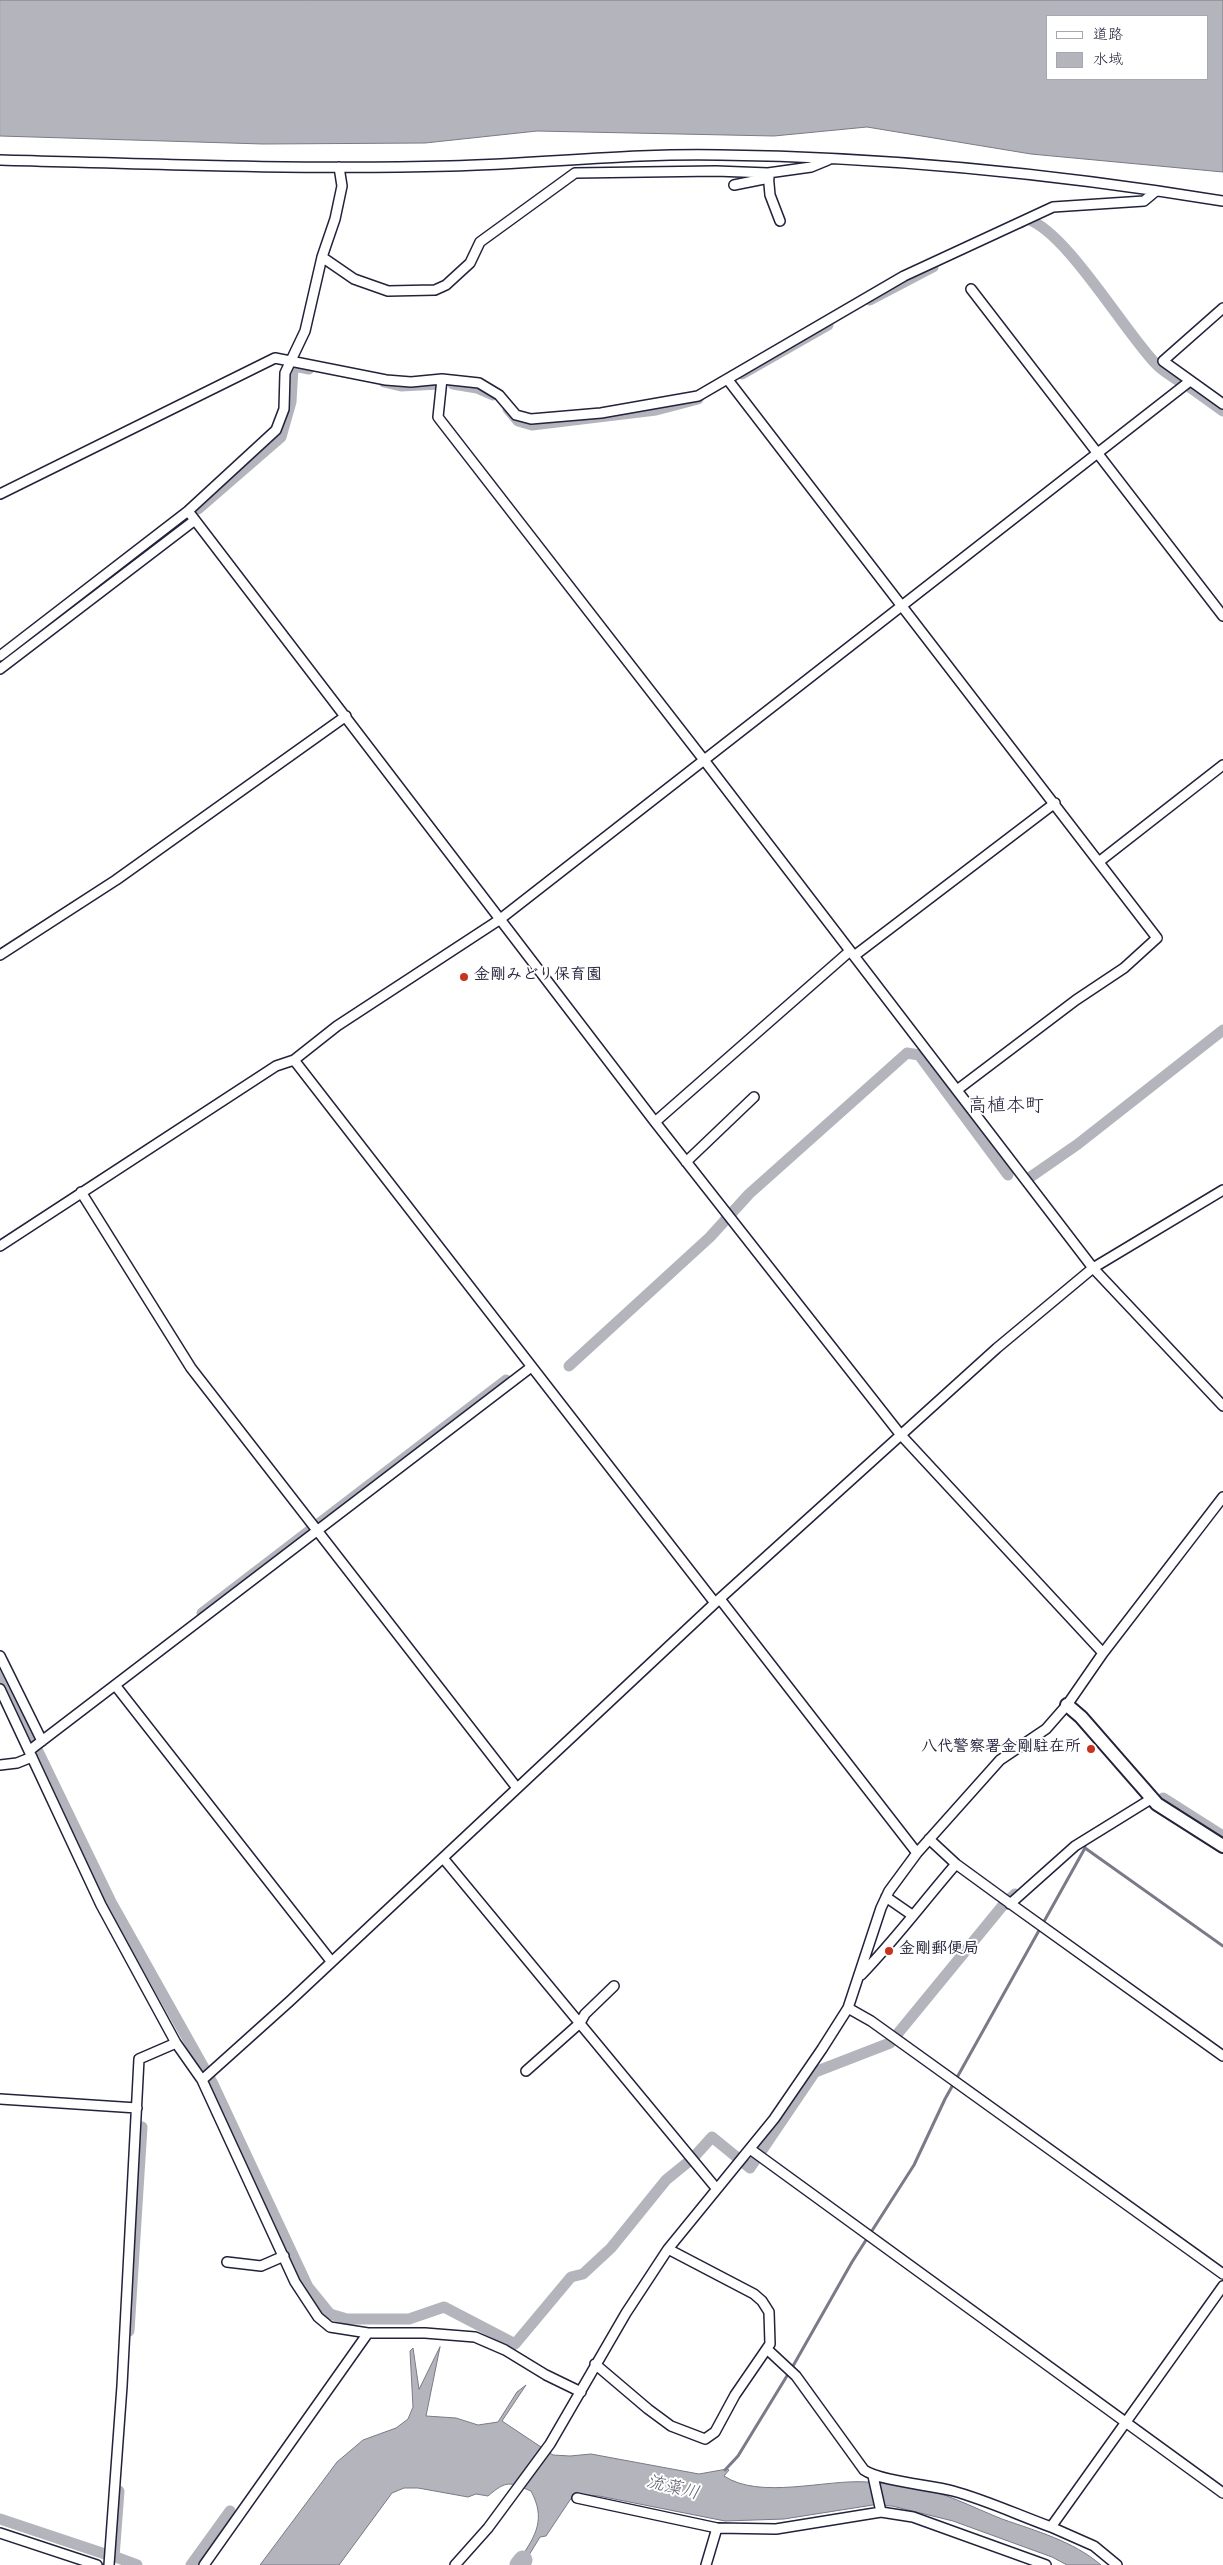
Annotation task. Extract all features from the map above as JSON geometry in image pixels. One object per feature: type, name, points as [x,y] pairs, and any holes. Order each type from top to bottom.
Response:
[{"type":"street","points":[[0,160],[339,167],[449,166],[718,154],[872,160],[1018,174],[1223,201]]},
{"type":"street","points":[[734,185],[811,168],[830,159]]},
{"type":"street","points":[[0,656],[188,511],[276,430],[284,409],[285,373],[305,331],[322,257],[337,211],[342,186],[339,167]]},
{"type":"street","points":[[322,257],[354,278],[388,291],[435,290],[446,285],[470,264],[480,242],[575,173],[716,171],[768,176]]},
{"type":"street","points":[[768,176],[770,195],[780,221]]},
{"type":"street","points":[[0,494],[275,358],[386,380],[411,382],[442,378],[478,383],[499,396],[516,415],[532,419],[600,413],[667,403],[698,396],[728,380],[812,327],[904,276],[1053,207],[1144,201],[1156,191]]},
{"type":"street","points":[[970,289],[1223,616]]},
{"type":"street","points":[[1223,308],[1163,361],[1223,404]]},
{"type":"street","points":[[442,378],[438,417],[441,421],[704,760],[1093,1268],[1223,1406]]},
{"type":"street","points":[[728,380],[1100,861],[1157,938],[1124,968],[1076,1000],[957,1090]]},
{"type":"street","points":[[0,1246],[276,1066],[294,1060],[337,1026],[500,920],[1190,381]]},
{"type":"street","points":[[188,511],[655,1122],[900,1434],[1103,1653]]},
{"type":"street","points":[[0,669],[195,520]]},
{"type":"street","points":[[0,954],[116,880],[346,716]]},
{"type":"street","points":[[1100,861],[1223,765]]},
{"type":"street","points":[[655,1122],[852,953],[1055,803]]},
{"type":"street","points":[[294,1060],[530,1368],[718,1601],[917,1853]]},
{"type":"street","points":[[686,1162],[754,1097]]},
{"type":"street","points":[[203,2079],[718,1601],[997,1348],[1093,1268],[1223,1190]]},
{"type":"street","points":[[81,1192],[191,1368],[517,1788]]},
{"type":"street","points":[[0,1765],[17,1763],[31,1753],[42,1741],[314,1528],[530,1368]]},
{"type":"street","points":[[455,2565],[488,2528],[550,2444],[581,2392],[595,2364],[668,2249],[726,2175],[774,2119],[848,2008],[886,1897],[917,1853],[1000,1760],[1046,1729],[1067,1705],[1103,1653],[1223,1497]]},
{"type":"street","points":[[0,1656],[42,1741]]},
{"type":"street","points":[[115,1685],[331,1962]]},
{"type":"street","points":[[0,1689],[101,1905],[176,2043],[203,2079],[295,2282],[318,2318],[330,2326],[368,2333],[425,2333],[474,2337],[505,2350],[546,2375],[581,2392]]},
{"type":"street","points":[[1067,1705],[1082,1717],[1152,1799],[1223,1846]]},
{"type":"street","points":[[1007,1902],[1074,1846],[1152,1799]]},
{"type":"street","points":[[929,1839],[956,1864],[1007,1902],[1223,2056]]},
{"type":"street","points":[[443,1858],[687,2156],[716,2188]]},
{"type":"street","points":[[860,1975],[898,1935],[912,1915],[956,1864]]},
{"type":"street","points":[[886,1897],[912,1915]]},
{"type":"street","points":[[526,2071],[580,2023],[585,2014],[614,1986]]},
{"type":"street","points":[[848,2008],[871,2021],[1223,2274]]},
{"type":"street","points":[[109,2565],[122,2386],[139,2059],[176,2043]]},
{"type":"street","points":[[0,2099],[137,2108]]},
{"type":"street","points":[[748,2151],[867,2233],[1223,2493]]},
{"type":"street","points":[[595,2364],[648,2409],[672,2426],[705,2439],[715,2432],[736,2395],[768,2350],[771,2329],[768,2312],[762,2301],[754,2294],[668,2249]]},
{"type":"street","points":[[227,2262],[261,2266],[284,2256]]},
{"type":"street","points":[[1051,2526],[1223,2286]]},
{"type":"street","points":[[204,2565],[368,2333]]},
{"type":"street","points":[[768,2350],[796,2376],[864,2470],[873,2478],[881,2510]]},
{"type":"street","points":[[873,2478],[927,2484],[956,2492],[1051,2526],[1094,2546],[1117,2565]]},
{"type":"street","points":[[577,2498],[717,2528],[776,2529],[881,2510],[913,2517],[1046,2565]]},
{"type":"street","points":[[706,2565],[717,2528]]},
{"type":"street","points":[[0,2533],[98,2565]]},
{"type":"water","points":[[0,0],[1223,0],[1223,172],[1031,154],[867,127],[774,136],[537,131],[425,143],[263,144],[0,136]]},
{"type":"water","name":"流藻川","points":[[440,2347],[426,2416],[456,2418],[478,2425],[498,2422],[517,2392],[526,2385],[502,2421],[553,2455],[591,2454],[699,2474],[727,2469],[729,2470],[724,2476],[739,2483],[756,2487],[794,2487],[851,2482],[890,2483],[912,2486],[947,2496],[1002,2519],[1041,2532],[1078,2549],[1101,2565],[1067,2565],[1052,2557],[953,2521],[892,2506],[873,2505],[784,2519],[725,2521],[599,2496],[574,2494],[546,2536],[540,2537],[526,2560],[520,2559],[531,2542],[537,2526],[538,2510],[531,2491],[508,2484],[500,2487],[488,2496],[476,2494],[468,2497],[418,2488],[404,2488],[392,2493],[339,2565],[260,2565],[337,2462],[363,2440],[396,2428],[408,2419],[413,2407],[410,2351],[413,2348],[419,2389]]},
{"type":"waterway","points":[[1021,223],[1027,219],[1042,227],[1059,242],[1077,261],[1143,349],[1156,364],[1180,382]]},
{"type":"waterway","points":[[870,300],[933,267]]},
{"type":"waterway","points":[[742,374],[828,325]]},
{"type":"waterway","points":[[198,509],[281,437],[291,402],[293,368],[294,366],[309,369]]},
{"type":"waterway","points":[[384,382],[401,386],[439,384]]},
{"type":"waterway","points":[[453,384],[477,388],[493,395]]},
{"type":"waterway","points":[[1191,388],[1223,411]]},
{"type":"waterway","points":[[508,409],[518,421],[532,425],[656,410],[698,399]]},
{"type":"waterway","points":[[56,618],[190,516]]},
{"type":"waterway","points":[[1029,1178],[1078,1144],[1223,1030]]},
{"type":"waterway","points":[[569,1366],[710,1237],[749,1194],[907,1053],[919,1055],[1008,1175]]},
{"type":"waterway","points":[[202,1613],[506,1380]]},
{"type":"waterway","points":[[0,1673],[111,1902],[213,2084],[308,2287],[330,2314],[347,2319],[409,2319],[444,2307],[515,2344],[571,2277],[583,2274],[611,2248],[666,2180],[693,2158],[712,2137],[750,2168],[815,2072],[890,2043],[1004,1904],[1015,1894]]},
{"type":"waterway","points":[[1163,1798],[1223,1836]]},
{"type":"waterway","points":[[725,2470],[738,2456],[793,2366],[852,2262],[914,2165],[945,2099],[1085,1848],[1084,1841]]},
{"type":"waterway","points":[[1085,1848],[1223,1946]]},
{"type":"waterway","points":[[129,2331],[142,2127]]},
{"type":"waterway","points":[[114,2557],[119,2491]]},
{"type":"waterway","points":[[191,2565],[230,2511]]},
{"type":"waterway","points":[[0,2519],[105,2554]]},
{"type":"waterway","points":[[113,2556],[137,2565]]},
{"type":"waterway","points":[[519,2565],[523,2560]]},
{"type":"place","name":"金剛みどり保育園","points":[[464,977]]},
{"type":"place","name":"八代警察署金剛駐在所","points":[[1091,1749]]},
{"type":"place","name":"金剛郵便局","points":[[889,1951]]},
{"type":"district","name":"高植本町","points":[[1006,1108]]}]
